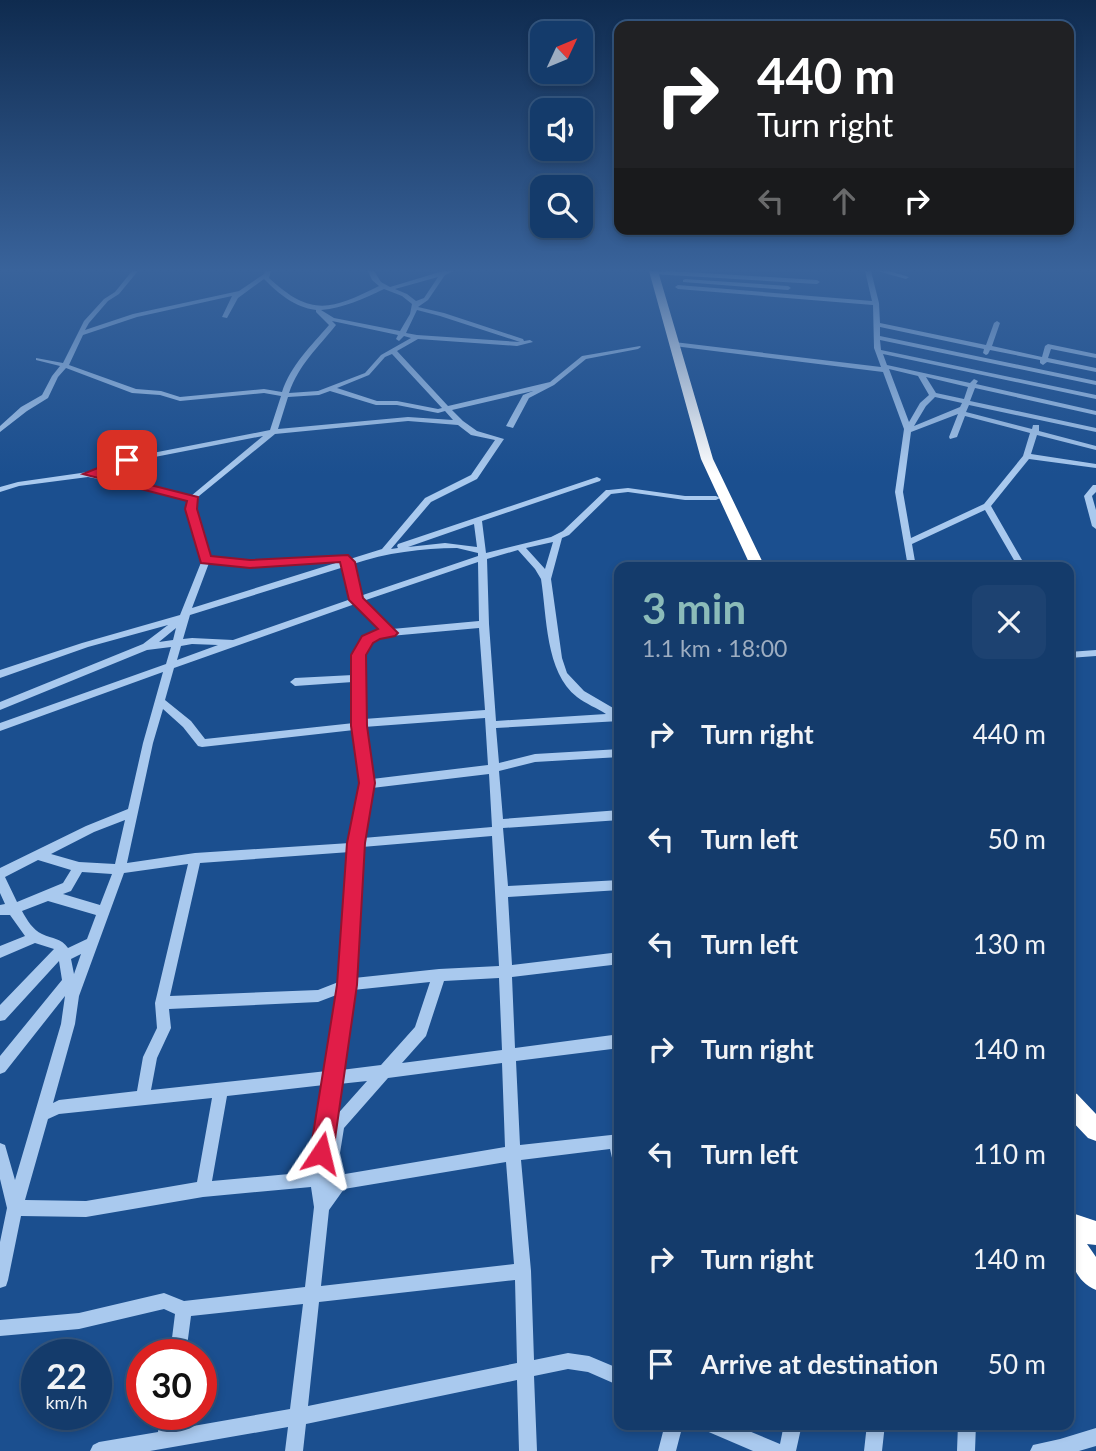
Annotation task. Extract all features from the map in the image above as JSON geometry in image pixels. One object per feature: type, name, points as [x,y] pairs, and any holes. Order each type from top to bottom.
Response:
[{"type":"highway","points":[[668,339],[700,460],[747,562]]},
{"type":"highway","points":[[672,339],[707,459],[755,562]]},
{"type":"highway","points":[[1074,1226],[1096,1233]]},
{"type":"highway","points":[[1074,1245],[1096,1278]]},
{"type":"street","points":[[0,430],[24,409],[45,396],[63,365],[67,363],[78,339]]},
{"type":"street","points":[[0,1068],[70,989],[120,869],[160,701],[184,615],[206,560],[191,509],[195,495],[273,432],[290,377],[322,339]]},
{"type":"street","points":[[396,350],[399,339]]},
{"type":"street","points":[[38,359],[63,365],[135,391],[161,393],[180,399],[264,391],[286,395],[319,393],[367,374],[383,356],[414,339]]},
{"type":"street","points":[[441,339],[517,344],[530,342],[517,339]]},
{"type":"street","points":[[877,339],[878,351],[908,430]]},
{"type":"street","points":[[886,339],[1096,383]]},
{"type":"street","points":[[934,339],[919,374],[933,396],[1034,432],[1095,448],[1096,466],[1027,456]]},
{"type":"street","points":[[952,339],[1096,370]]},
{"type":"street","points":[[953,437],[992,339]]},
{"type":"street","points":[[674,344],[885,368],[1094,412],[1095,395],[878,351]]},
{"type":"street","points":[[1032,399],[1048,346],[1096,356]]},
{"type":"street","points":[[510,426],[526,397],[552,384],[584,358],[638,347]]},
{"type":"street","points":[[382,552],[428,500],[474,477],[501,441],[474,433],[460,423],[396,350]]},
{"type":"street","points":[[331,389],[376,403],[397,403],[438,411],[552,384]]},
{"type":"street","points":[[911,562],[899,492],[908,430],[923,405],[933,396]]},
{"type":"street","points":[[908,430],[964,408],[1038,417],[1096,429]]},
{"type":"street","points":[[908,543],[987,506],[1027,456],[1038,417]]},
{"type":"street","points":[[0,490],[18,484],[89,474],[127,460],[273,432],[408,419],[460,423]]},
{"type":"street","points":[[89,474],[194,499]]},
{"type":"street","points":[[0,674],[478,522],[597,479]]},
{"type":"street","points":[[0,480],[18,484]]},
{"type":"street","points":[[1096,487],[1088,496],[1096,526]]},
{"type":"street","points":[[0,727],[482,554],[522,549],[558,538],[609,492],[716,498]]},
{"type":"street","points":[[987,506],[1019,562]]},
{"type":"street","points":[[478,522],[502,892],[513,1153],[523,1271],[528,1451]]},
{"type":"street","points":[[546,579],[558,538]]},
{"type":"street","points":[[382,552],[469,546],[482,554]]},
{"type":"street","points":[[522,549],[546,579],[557,658],[563,674],[580,694],[614,715]]},
{"type":"street","points":[[206,560],[250,564],[338,557],[348,562]]},
{"type":"street","points":[[348,562],[356,600],[390,633]]},
{"type":"street","points":[[145,647],[184,615]]},
{"type":"street","points":[[294,1451],[322,1207],[317,1178],[347,985],[356,845],[367,783],[360,724],[358,655],[363,645],[377,634],[484,624]]},
{"type":"street","points":[[0,706],[145,647],[177,643],[236,642]]},
{"type":"street","points":[[1074,655],[1096,653]]},
{"type":"street","points":[[295,682],[359,678]]},
{"type":"street","points":[[160,701],[187,724],[202,743],[360,724],[614,717]]},
{"type":"street","points":[[367,783],[492,769],[535,758],[614,753]]},
{"type":"street","points":[[0,874],[132,812]]},
{"type":"street","points":[[37,855],[79,867],[120,869],[195,858],[356,845],[614,816]]},
{"type":"street","points":[[143,1097],[150,1057],[164,1028],[162,1003],[195,858]]},
{"type":"street","points":[[7,909],[50,896],[67,887],[79,867]]},
{"type":"street","points":[[0,880],[7,909],[35,937],[57,944],[62,953],[70,989],[68,1024],[53,1103],[41,1115],[15,1208],[0,1280]]},
{"type":"street","points":[[502,892],[614,885]]},
{"type":"street","points":[[50,896],[102,911]]},
{"type":"street","points":[[0,952],[35,937]]},
{"type":"street","points":[[0,1015],[62,953],[91,943]]},
{"type":"street","points":[[162,1003],[318,996],[347,985],[439,975],[505,972],[614,959]]},
{"type":"street","points":[[322,1207],[340,1182],[333,1153],[337,1125],[366,1096],[421,1031],[439,975]]},
{"type":"street","points":[[53,1103],[143,1097],[384,1072],[614,1042]]},
{"type":"street","points":[[203,1189],[221,1088]]},
{"type":"street","points":[[15,1208],[86,1209],[203,1189],[317,1178],[340,1182],[513,1153],[614,1141]]},
{"type":"street","points":[[0,1150],[15,1208]]},
{"type":"street","points":[[0,1328],[79,1321],[164,1301],[184,1309],[523,1271]]},
{"type":"street","points":[[180,1339],[184,1309]]},
{"type":"street","points":[[100,1451],[296,1418],[568,1361],[589,1364],[614,1375]]},
{"type":"street","points":[[166,1439],[167,1430]]},
{"type":"street","points":[[667,1451],[672,1430]]},
{"type":"street","points":[[725,1430],[774,1451]]},
{"type":"street","points":[[787,1451],[792,1430]]},
{"type":"street","points":[[873,1451],[875,1430]]},
{"type":"street","points":[[966,1451],[967,1430]]},
{"type":"street","points":[[1039,1451],[1060,1450],[1096,1438]]},
{"type":"route","points":[[127,460],[89,474],[194,499],[191,509],[206,560],[250,564],[343,558],[348,562],[356,600],[390,633],[377,634],[367,640],[358,655],[359,726],[367,783],[356,843],[347,985],[321,1153]]}]
